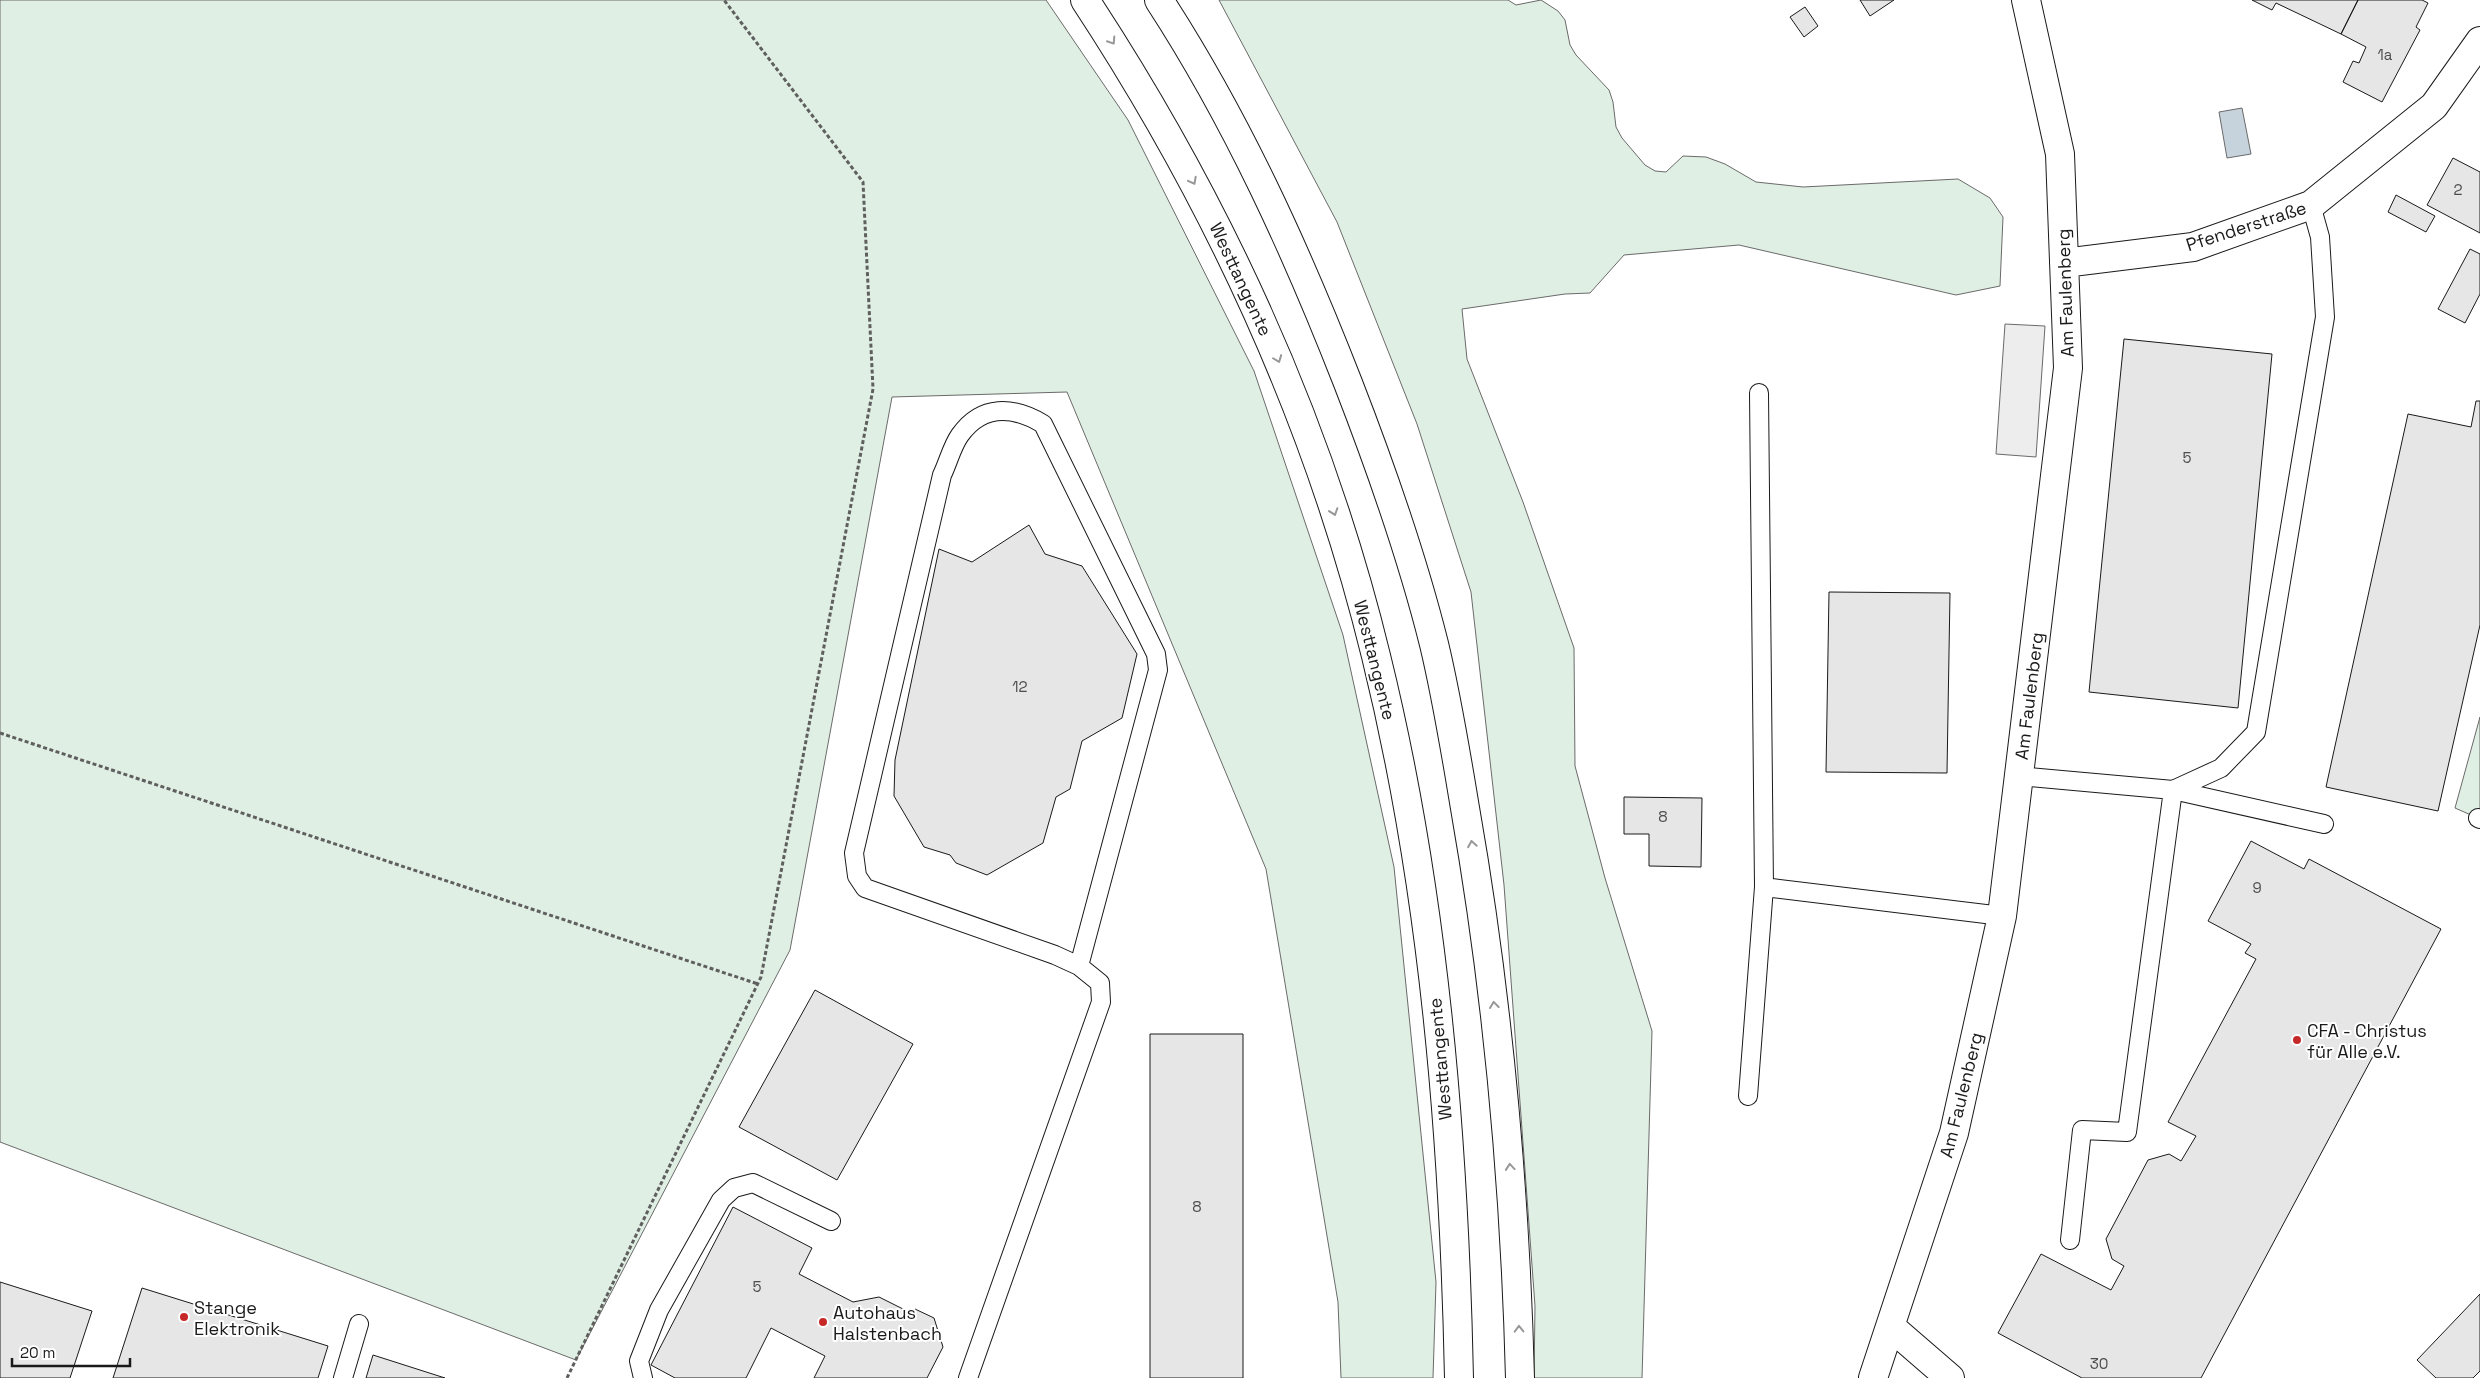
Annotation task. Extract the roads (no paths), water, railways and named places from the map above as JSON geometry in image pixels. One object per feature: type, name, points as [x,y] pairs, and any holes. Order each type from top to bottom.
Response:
[{"type":"main road","name":"Westtangente","points":[[1085,0],[1124,60],[1176,148],[1227,246],[1272,345],[1312,446],[1341,531],[1376,656],[1400,762],[1418,870],[1432,979],[1452,1200],[1459,1378]]},
{"type":"main road","points":[[1159,0],[1234,125],[1283,225],[1373,449],[1403,537],[1434,644],[1475,866],[1490,977],[1503,1089],[1512,1201],[1520,1378]]},
{"type":"main road","name":"Am Faulenberg","points":[[1873,1378],[1892,1327],[1954,1133],[2002,916],[2068,368],[2060,154],[2026,0]]},
{"type":"main road","name":"Pfenderstraße","points":[[2064,263],[2193,247],[2311,205],[2434,106],[2480,41]]},
{"type":"main road","points":[[1892,1327],[1950,1378]]},
{"type":"lane","points":[[2173,790],[2221,768],[2256,732],[2325,317],[2320,237],[2311,205]]},
{"type":"lane","points":[[1748,1096],[1764,887],[1759,393]]},
{"type":"lane","points":[[968,1378],[1101,1002],[1100,983],[1079,966],[1055,955],[885,897],[865,888],[857,876],[854,853],[942,475],[959,436],[977,417],[999,410],[1024,413],[1043,424],[1156,654],[1158,670],[1079,966]]},
{"type":"lane","points":[[2019,776],[2173,790],[2324,824]]},
{"type":"lane","points":[[2070,1240],[2082,1130],[2127,1132],[2173,790]]},
{"type":"lane","points":[[1764,887],[2002,916]]},
{"type":"lane","points":[[643,1378],[639,1361],[659,1310],[721,1200],[734,1188],[753,1183],[831,1221]]},
{"type":"lane","points":[[342,1378],[359,1324]]},
{"type":"place","name":"CFA - Christus für Alle e.V.","points":[[2297,1040]]},
{"type":"place","name":"Stange Elektronik","points":[[184,1317]]},
{"type":"place","name":"Autohaus Halstenbach","points":[[823,1322]]}]
